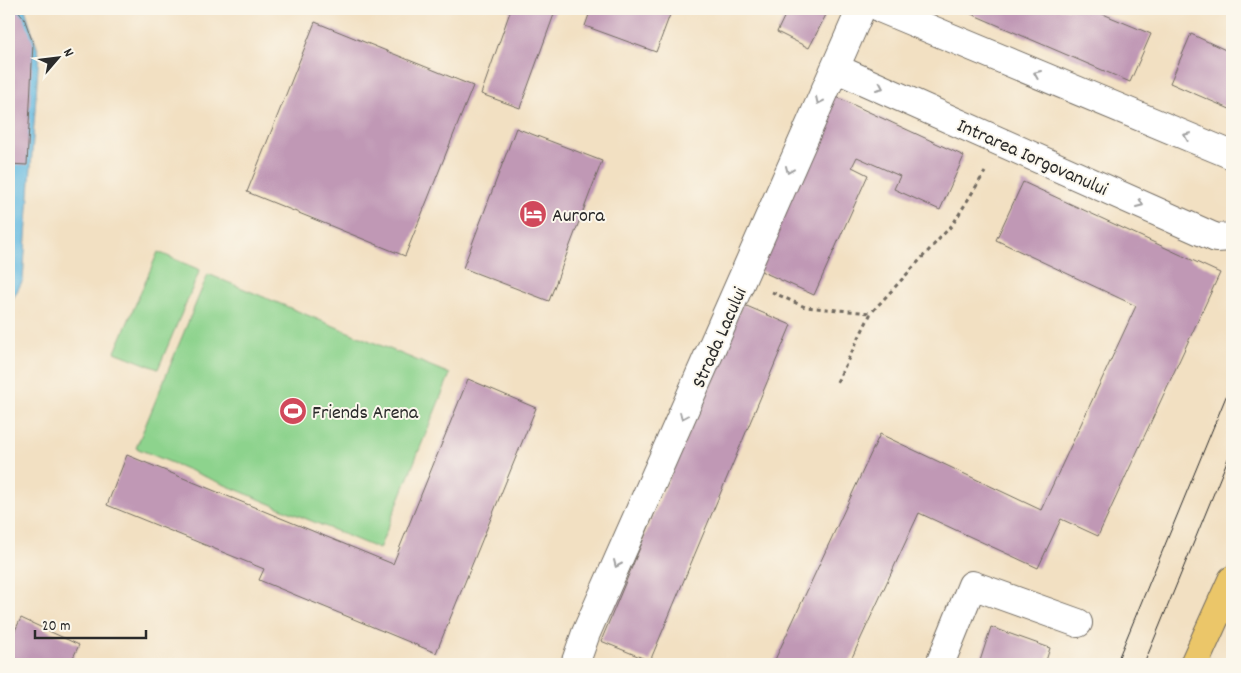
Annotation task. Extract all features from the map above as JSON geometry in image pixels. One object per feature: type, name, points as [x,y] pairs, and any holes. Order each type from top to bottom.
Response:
[{"type":"main road","points":[[1194,664],[1232,580]]},
{"type":"street","name":"Strada Lacului","points":[[575,664],[586,633],[861,9]]},
{"type":"street","points":[[882,9],[1232,155]]},
{"type":"street","name":"Intrarea Iorgovanului","points":[[835,68],[1216,238],[1232,237]]},
{"type":"street","points":[[940,664],[972,585],[1078,624]]},
{"type":"path","points":[[836,382],[871,313],[953,224],[1003,142]]},
{"type":"path","points":[[743,279],[805,307],[871,313]]},
{"type":"green space","points":[[158,252],[200,270],[158,369],[115,352]]},
{"type":"green space","name":"Friends Arena","points":[[208,274],[450,374],[379,549],[136,448]]},
{"type":"water","points":[[9,9],[25,9],[39,54],[23,280],[9,306]]},
{"type":"building","points":[[9,9],[17,9],[24,18],[33,43],[27,165],[9,164]]},
{"type":"building","points":[[511,9],[556,9],[520,108],[481,94]]},
{"type":"building","points":[[591,9],[663,9],[671,12],[656,52],[585,26]]},
{"type":"building","points":[[788,9],[829,9],[809,48],[777,32]]},
{"type":"building","points":[[960,9],[1091,9],[1151,34],[1130,82]]},
{"type":"building","points":[[315,22],[473,86],[405,256],[247,192]]},
{"type":"building","points":[[1191,34],[1232,53],[1232,110],[1170,83]]},
{"type":"building","points":[[830,94],[964,156],[940,210],[894,189],[900,176],[857,157],[852,167],[868,175],[814,295],[752,267]]},
{"type":"building","name":"Aurora","points":[[516,128],[602,161],[549,301],[463,268]]},
{"type":"building","points":[[1023,182],[1220,273],[1098,536],[1061,519],[1038,568],[919,513],[849,664],[773,664],[880,434],[1041,510],[1136,306],[996,240]]},
{"type":"building","points":[[742,304],[791,325],[650,661],[601,641]]},
{"type":"building","points":[[468,379],[536,408],[436,653],[259,580],[264,569],[107,505],[127,455],[393,564]]},
{"type":"building","points":[[21,618],[79,645],[70,664],[9,664],[9,643]]},
{"type":"building","points":[[991,627],[1050,648],[1045,664],[979,664]]},
{"type":"tram line","points":[[1116,664],[1232,382]]},
{"type":"tram line","points":[[1144,664],[1232,449]]},
{"type":"place","name":"Aurora","points":[[533,214]]},
{"type":"place","name":"Friends Arena","points":[[293,411]]}]
